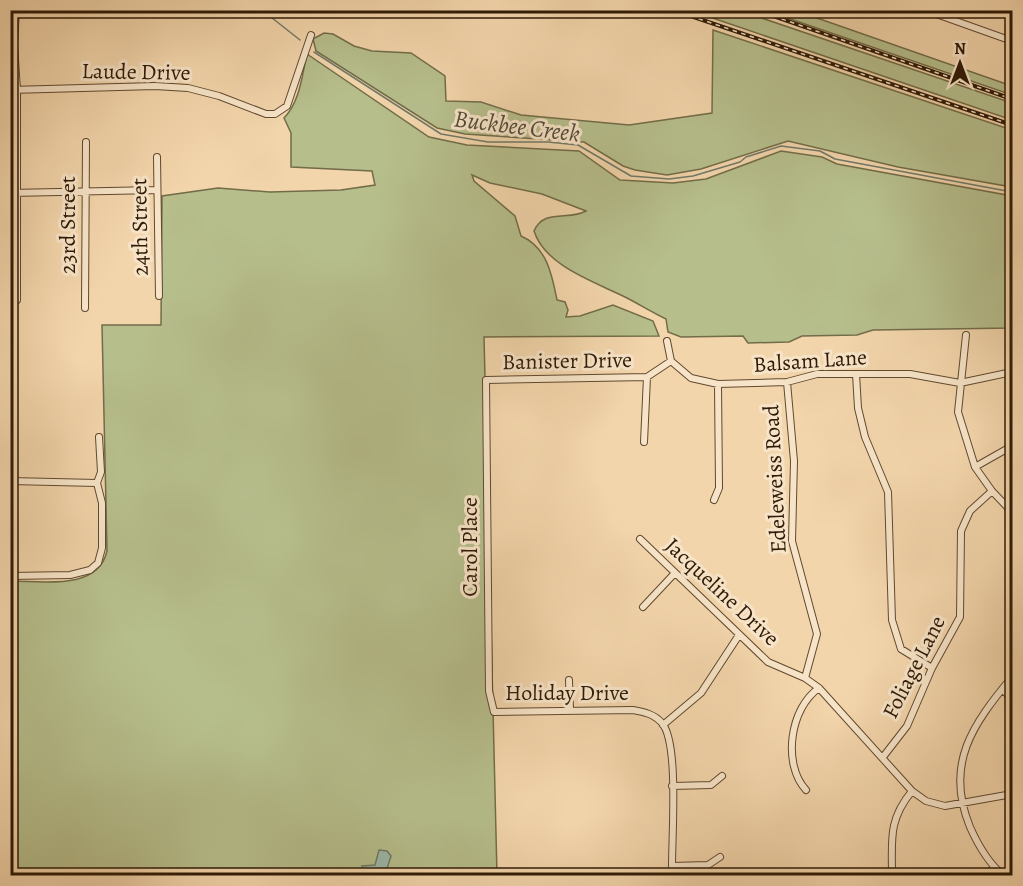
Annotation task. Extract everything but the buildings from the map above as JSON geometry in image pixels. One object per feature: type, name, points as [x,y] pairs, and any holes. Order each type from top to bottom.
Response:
[{"type":"street","points":[[16,10],[14,193],[17,300]]},
{"type":"street","points":[[925,10],[1010,40],[1012,22]]},
{"type":"street","name":"Laude Drive","points":[[14,90],[155,86],[188,88],[219,96],[266,114],[275,114],[287,106],[305,47],[311,35]]},
{"type":"street","name":"23rd Street","points":[[85,308],[86,142]]},
{"type":"street","name":"24th Street","points":[[157,156],[159,296]]},
{"type":"street","points":[[14,193],[158,190]]},
{"type":"street","points":[[966,335],[958,412],[975,466],[992,491],[1012,512]]},
{"type":"street","points":[[644,442],[647,377],[651,372],[671,361],[668,341]]},
{"type":"street","name":"Balsam Lane","points":[[671,361],[691,378],[718,384],[787,382],[817,374],[909,374],[960,383],[1012,372]]},
{"type":"street","points":[[856,374],[858,408],[865,437],[888,492],[892,620],[902,649],[932,668]]},
{"type":"street","name":"Banister Drive","points":[[486,380],[647,377]]},
{"type":"street","name":"Carol Place","points":[[486,380],[489,692],[494,712]]},
{"type":"street","name":"Edeleweiss Road","points":[[787,382],[794,461],[792,542],[817,634],[805,678]]},
{"type":"street","points":[[714,500],[719,488],[718,384]]},
{"type":"street","points":[[10,576],[79,574],[94,568],[102,548],[102,503],[97,483],[101,472],[99,437]]},
{"type":"street","points":[[975,466],[1012,446]]},
{"type":"street","points":[[10,481],[97,483]]},
{"type":"street","name":"Foliage Lane","points":[[883,757],[907,726],[932,668],[960,617],[961,531],[970,511],[992,491]]},
{"type":"street","name":"Jacqueline Drive","points":[[640,539],[768,662],[805,678],[819,688],[912,791],[935,805],[961,805],[1012,794]]},
{"type":"street","points":[[643,607],[674,574]]},
{"type":"street","points":[[672,876],[671,747],[663,725],[701,693],[739,635]]},
{"type":"street","points":[[1004,876],[994,868],[977,843],[961,805],[960,769],[965,750],[985,708],[1012,677]]},
{"type":"street","points":[[568,680],[570,710]]},
{"type":"street","points":[[806,790],[797,781],[792,745],[793,726],[799,709],[807,697],[819,688]]},
{"type":"street","points":[[1002,689],[1012,699]]},
{"type":"street","name":"Holiday Drive","points":[[494,712],[633,710],[650,714],[663,725]]},
{"type":"street","points":[[672,786],[711,784],[722,776]]},
{"type":"street","points":[[892,876],[892,825],[899,807],[912,791]]},
{"type":"street","points":[[672,866],[708,865],[720,856]]},
{"type":"street","points":[[984,876],[994,868]]},
{"type":"green space","points":[[692,11],[741,11],[1012,103],[1012,120]]},
{"type":"green space","points":[[767,11],[797,11],[1012,86],[1012,95]]},
{"type":"green space","points":[[713,30],[1012,130],[1012,187],[898,167],[788,141],[701,169],[667,175],[635,170],[623,166],[584,142],[465,134],[437,128],[316,51],[313,39],[324,33],[333,34],[354,46],[372,51],[411,53],[445,76],[446,101],[481,102],[521,115],[629,125],[712,113]]},
{"type":"green space","points":[[307,54],[429,137],[467,145],[579,151],[620,180],[673,183],[706,179],[781,151],[822,157],[837,164],[1012,196],[1012,328],[873,330],[857,335],[802,336],[789,342],[748,343],[743,336],[681,337],[668,332],[666,319],[572,272],[549,254],[540,243],[534,231],[538,224],[550,217],[579,214],[586,211],[542,194],[490,183],[472,175],[474,181],[515,216],[521,236],[537,247],[542,254],[550,272],[557,300],[565,302],[568,310],[566,317],[580,316],[613,305],[653,321],[659,336],[484,337],[497,875],[11,876],[11,581],[67,581],[93,573],[102,564],[107,551],[102,325],[161,325],[162,196],[218,188],[270,192],[341,190],[375,185],[372,171],[291,167],[291,133],[284,118],[297,96]]},
{"type":"shaded area","points":[[379,850],[387,851],[391,856],[385,875],[363,875],[362,866],[375,865]]},
{"type":"waterway","points":[[262,10],[300,40]]},
{"type":"waterway","name":"Buckbee Creek","points":[[314,52],[441,134],[488,142],[548,142],[578,145],[631,176],[669,179],[693,176],[740,162],[746,157],[781,146],[820,151],[835,159],[1012,192]]},
{"type":"railway","points":[[673,10],[1012,125]]},
{"type":"railway","points":[[756,10],[1012,99]]}]
